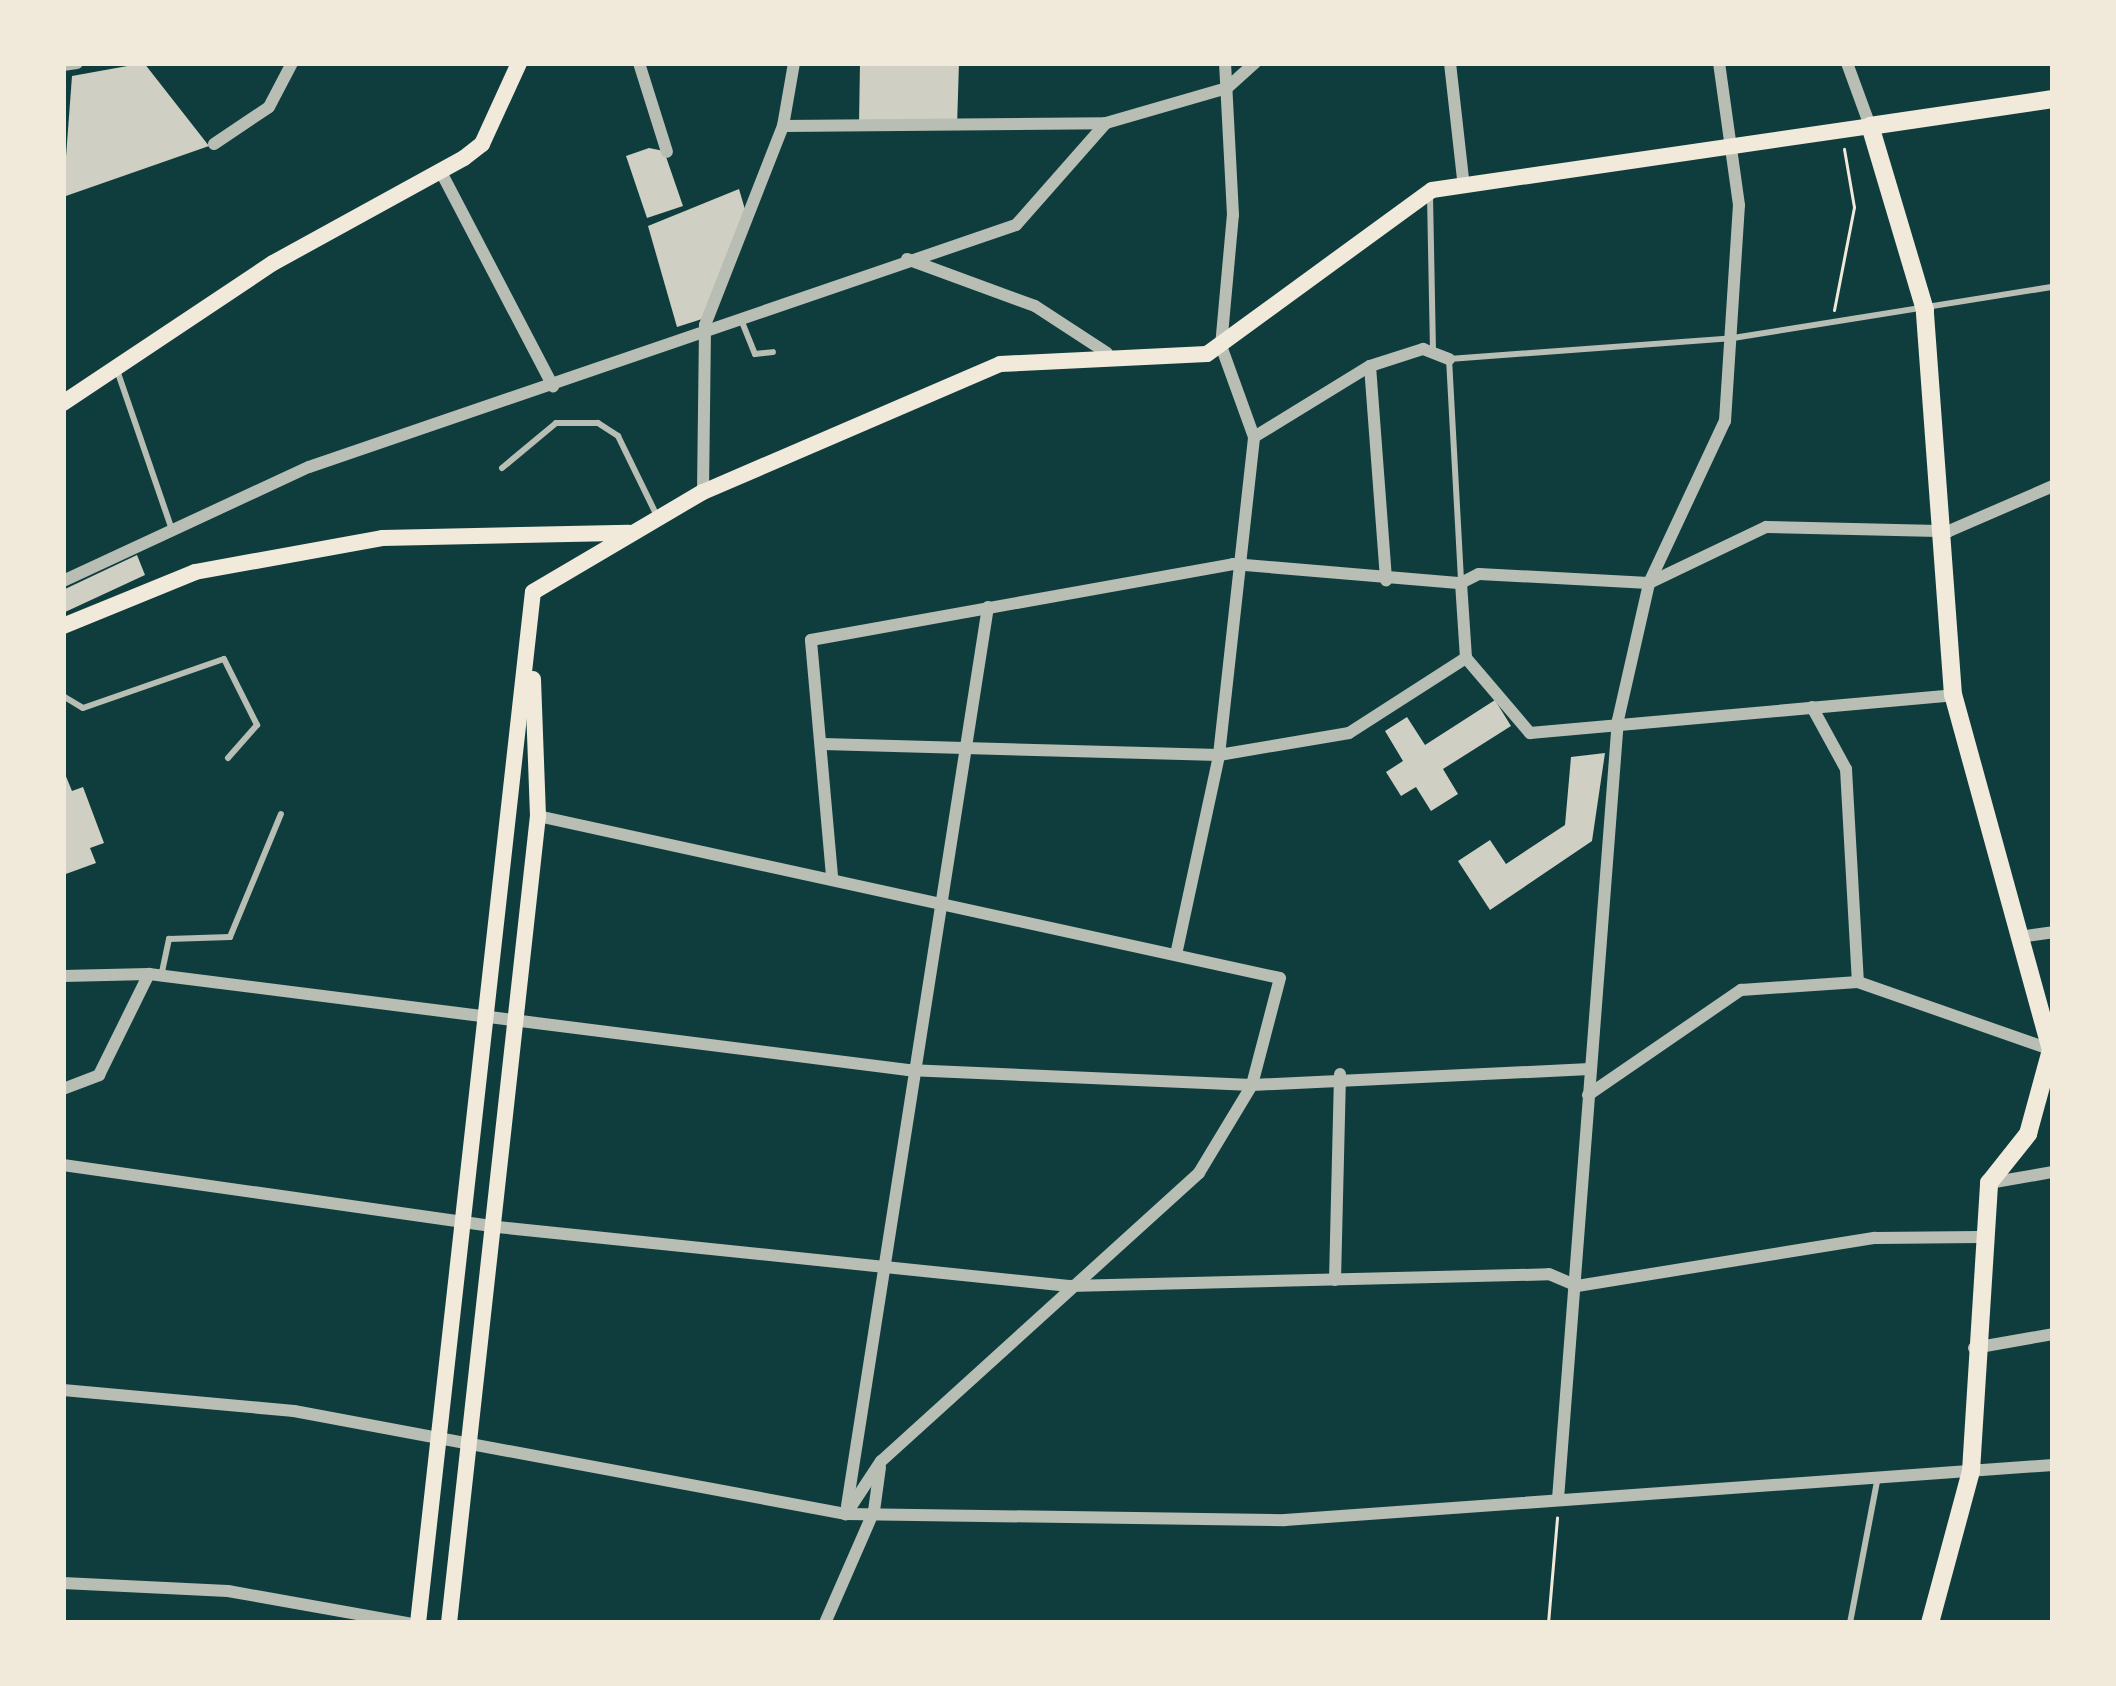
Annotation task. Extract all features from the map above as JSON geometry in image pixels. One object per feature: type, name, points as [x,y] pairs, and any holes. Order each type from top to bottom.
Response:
[{"type":"main road","points":[[63,403],[273,263],[441,172],[482,144],[519,63]]},
{"type":"main road","points":[[418,1623],[446,1442],[533,592],[703,492],[1000,364],[1221,346],[1432,190],[1463,179],[1615,168],[1729,145],[2053,99]]},
{"type":"main road","points":[[1870,126],[1925,310],[1948,531],[1953,695],[2026,936],[2052,1050],[2028,1134],[1989,1184],[1979,1237],[1971,1471],[1930,1623]]},
{"type":"main road","points":[[63,626],[195,572],[382,538],[636,533]]},
{"type":"main road","points":[[449,1623],[476,1445],[538,816],[527,637]]},
{"type":"street","points":[[63,65],[76,63]]},
{"type":"street","points":[[214,143],[268,107],[292,63]]},
{"type":"street","points":[[640,63],[668,152]]},
{"type":"street","points":[[703,492],[705,325],[784,126],[794,63]]},
{"type":"street","points":[[1177,950],[1219,755],[1233,564],[1254,437],[1221,346],[1233,215],[1225,63]]},
{"type":"street","points":[[784,126],[1106,123],[1227,88],[1256,63]]},
{"type":"street","points":[[1450,63],[1463,179]]},
{"type":"street","points":[[1558,1499],[1618,720],[1649,583],[1725,421],[1739,205],[1718,63]]},
{"type":"street","points":[[1847,63],[1870,126]]},
{"type":"street","points":[[63,581],[310,466],[553,386],[705,325],[1027,218],[1106,123]]},
{"type":"street","points":[[441,172],[553,386]]},
{"type":"street","points":[[905,259],[1036,306],[1107,353]]},
{"type":"street","points":[[1254,437],[1370,366],[1433,353],[1449,359]]},
{"type":"street","points":[[1370,366],[1386,580]]},
{"type":"street","points":[[832,876],[811,640],[1233,564],[1386,580],[1461,583],[1479,574],[1649,583],[1766,527],[1948,531],[2053,486]]},
{"type":"street","points":[[1461,583],[1466,658],[1530,733],[1618,720],[1953,695]]},
{"type":"street","points":[[846,1514],[876,1273],[988,607]]},
{"type":"street","points":[[823,744],[966,742],[1219,755],[1349,733],[1466,658]]},
{"type":"street","points":[[1811,707],[1846,769],[1858,982]]},
{"type":"street","points":[[538,816],[1177,950],[1280,978],[1252,1085],[1199,1173],[881,1461],[846,1514]]},
{"type":"street","points":[[2026,936],[2053,932]]},
{"type":"street","points":[[63,976],[155,975],[908,1070],[1252,1085],[1340,1074],[1590,1069]]},
{"type":"street","points":[[63,1089],[99,1075],[155,975]]},
{"type":"street","points":[[1588,1095],[1741,990],[1858,982],[2052,1050]]},
{"type":"street","points":[[1335,1280],[1340,1074]]},
{"type":"street","points":[[63,1166],[496,1227],[876,1273],[1069,1286],[1549,1274],[1577,1286],[1874,1238],[1979,1237]]},
{"type":"street","points":[[1989,1184],[2053,1172]]},
{"type":"street","points":[[1974,1348],[2053,1334]]},
{"type":"street","points":[[63,1390],[294,1412],[846,1514],[1285,1520],[2053,1465]]},
{"type":"street","points":[[825,1623],[874,1511],[881,1461]]},
{"type":"street","points":[[63,1583],[228,1591],[408,1623]]},
{"type":"lane","points":[[1432,190],[1433,353]]},
{"type":"lane","points":[[1461,583],[1449,359],[1733,338],[2053,287]]},
{"type":"lane","points":[[739,314],[755,354],[773,352]]},
{"type":"lane","points":[[116,369],[172,530]]},
{"type":"lane","points":[[502,468],[556,423],[598,423],[618,436],[659,519]]},
{"type":"lane","points":[[63,696],[83,708],[224,659],[257,725],[227,758]]},
{"type":"lane","points":[[155,975],[169,939],[230,937],[280,814]]},
{"type":"lane","points":[[1850,1623],[1877,1477]]},
{"type":"path","points":[[1832,322],[1854,207],[1841,129]]},
{"type":"path","points":[[1548,1623],[1558,1499]]},
{"type":"building","points":[[144,63],[209,146],[63,197],[72,76]]},
{"type":"building","points":[[860,63],[959,63],[957,126],[859,124]]},
{"type":"building","points":[[649,148],[664,151],[683,206],[647,218],[626,156]]},
{"type":"building","points":[[739,189],[746,213],[702,319],[677,327],[648,226]]},
{"type":"building","points":[[137,555],[145,575],[63,613],[63,590]]},
{"type":"building","points":[[1495,700],[1511,726],[1443,769],[1458,794],[1431,811],[1416,787],[1401,796],[1386,772],[1403,761],[1385,731],[1407,717],[1425,745]]},
{"type":"building","points":[[1605,753],[1592,841],[1490,910],[1458,861],[1490,840],[1506,864],[1565,825],[1571,757]]},
{"type":"building","points":[[63,769],[72,791],[83,787],[104,843],[90,848],[96,863],[63,875]]}]
